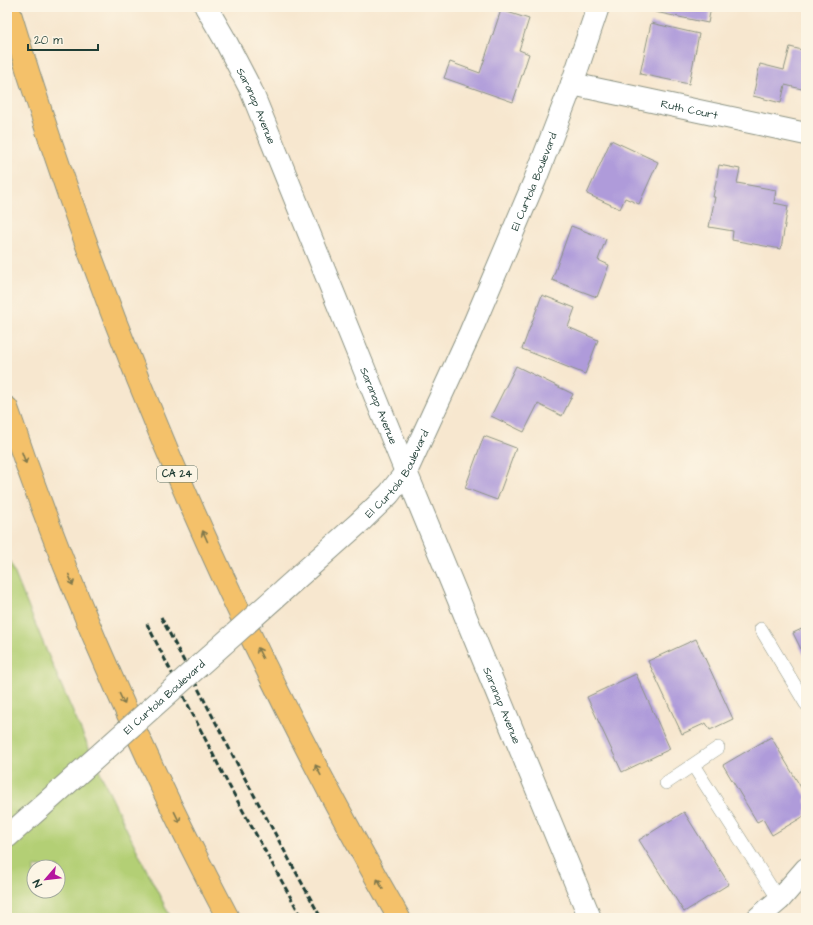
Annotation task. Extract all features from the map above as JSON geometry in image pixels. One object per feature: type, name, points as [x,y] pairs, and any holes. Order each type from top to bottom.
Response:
[{"type":"highway","name":"CA 24","points":[[8,7],[50,140],[83,236],[118,331],[156,425],[214,558],[283,701],[399,918]]},
{"type":"highway","points":[[7,408],[51,531],[108,671],[228,918]]},
{"type":"street","name":"Saranap Avenue","points":[[206,7],[252,90],[406,472],[590,918]]},
{"type":"street","name":"El Curtola Boulevard","points":[[7,837],[361,521],[389,494],[406,472],[473,326],[535,180],[572,84],[598,7]]},
{"type":"street","name":"Ruth Court","points":[[572,84],[806,134]]},
{"type":"street","points":[[758,918],[779,900],[806,869]]},
{"type":"lane","points":[[761,629],[806,704]]},
{"type":"lane","points":[[666,783],[718,748]]},
{"type":"lane","points":[[693,765],[779,900]]},
{"type":"green space","points":[[7,554],[84,738],[148,874],[171,918],[7,918]]},
{"type":"building","points":[[656,7],[711,7],[708,23],[655,12]]},
{"type":"building","points":[[501,10],[529,19],[519,50],[529,54],[513,102],[444,78],[450,62],[480,73]]},
{"type":"building","points":[[651,23],[699,34],[689,84],[640,74]]},
{"type":"building","points":[[790,47],[806,51],[806,90],[785,85],[781,103],[753,96],[760,64],[784,70]]},
{"type":"building","points":[[611,140],[658,162],[639,204],[625,198],[620,209],[587,194]]},
{"type":"building","points":[[719,165],[740,169],[737,183],[776,190],[774,203],[788,206],[781,249],[732,240],[733,231],[709,227]]},
{"type":"building","points":[[571,226],[606,239],[598,260],[609,265],[597,297],[552,280]]},
{"type":"building","points":[[542,295],[575,308],[568,327],[598,340],[585,374],[522,349]]},
{"type":"building","points":[[516,366],[573,394],[562,416],[538,404],[524,432],[491,416]]},
{"type":"building","points":[[484,436],[516,448],[497,500],[465,488]]},
{"type":"building","points":[[806,627],[806,659],[793,633]]},
{"type":"building","points":[[696,639],[733,719],[710,730],[706,723],[682,734],[648,661]]},
{"type":"building","points":[[636,674],[670,749],[622,772],[587,697]]},
{"type":"building","points":[[771,737],[806,796],[806,815],[772,835],[763,819],[757,822],[723,765]]},
{"type":"building","points":[[684,812],[729,884],[684,912],[639,840]]},
{"type":"railway","points":[[161,617],[242,773],[321,918]]},
{"type":"railway","points":[[147,624],[226,780],[302,918]]}]
